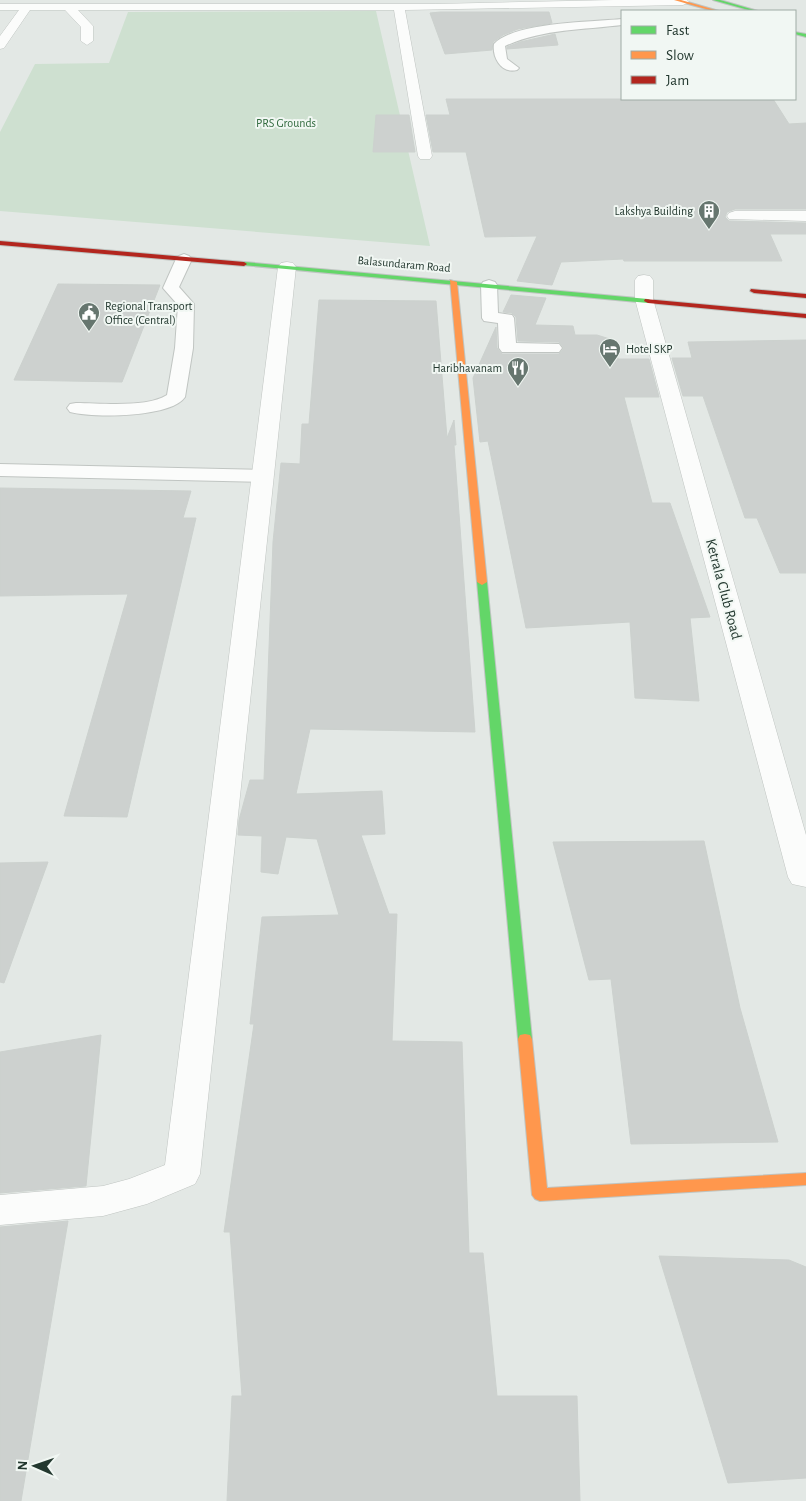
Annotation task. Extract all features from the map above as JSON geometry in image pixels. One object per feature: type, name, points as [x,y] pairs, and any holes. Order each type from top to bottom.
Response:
[{"type":"street","points":[[418,0],[435,7]]},
{"type":"street","points":[[0,7],[150,4],[306,4],[435,7],[679,1],[714,8],[742,10]]},
{"type":"street","points":[[0,45],[27,7]]},
{"type":"street","points":[[68,7],[87,26],[87,40]]},
{"type":"street","points":[[398,7],[425,156]]},
{"type":"street","points":[[734,216],[806,216]]},
{"type":"street","name":"Balasundaram Road","points":[[0,244],[489,285],[646,285],[806,316]]},
{"type":"street","points":[[190,260],[205,249]]},
{"type":"street","points":[[0,1210],[103,1201],[134,1193],[182,1174],[287,268]]},
{"type":"street","points":[[453,282],[540,1195],[806,1179]]},
{"type":"street","name":"Ketrala Club Road","points":[[646,285],[803,877],[806,877]]},
{"type":"street","points":[[737,290],[806,296]]},
{"type":"lane","points":[[513,68],[502,60],[499,51],[500,44],[513,37],[541,29],[621,22]]},
{"type":"lane","points":[[76,408],[144,408],[163,404],[176,397],[184,348],[186,304],[171,288],[190,260]]},
{"type":"lane","points":[[489,285],[490,318],[506,318],[508,348],[553,348]]},
{"type":"lane","points":[[0,470],[263,476]]},
{"type":"green space","name":"PRS Grounds","points":[[376,11],[430,246],[0,211],[0,132],[35,64],[109,63],[128,12]]},
{"type":"building","points":[[549,12],[552,23],[518,29],[503,35],[493,42],[492,50],[445,54],[430,13]]},
{"type":"building","points":[[555,34],[558,45],[507,49],[507,47],[520,42]]},
{"type":"building","points":[[446,99],[774,100],[789,124],[806,123],[806,209],[735,209],[727,212],[725,217],[729,221],[806,223],[806,234],[770,234],[782,261],[624,261],[623,259],[561,262],[552,285],[517,281],[537,236],[485,237],[466,152],[433,152],[426,115],[450,115]]},
{"type":"building","points":[[376,115],[409,115],[415,152],[373,152]]},
{"type":"building","name":"Regional Transport Office (Central)","points":[[58,284],[160,285],[122,382],[14,380]]},
{"type":"building","points":[[511,295],[546,298],[535,325],[573,326],[575,335],[597,335],[613,340],[618,359],[649,359],[659,397],[624,397],[652,503],[670,503],[710,617],[690,618],[699,701],[635,698],[630,622],[526,628],[488,441],[480,442],[473,378],[496,327],[497,348],[502,354],[559,354],[564,348],[559,342],[518,341],[516,317],[512,313],[503,312]]},
{"type":"building","points":[[319,300],[436,301],[447,438],[454,420],[456,445],[454,445],[475,732],[310,729],[296,794],[382,791],[385,834],[361,835],[389,914],[397,914],[392,1041],[462,1042],[469,1253],[483,1253],[497,1396],[577,1396],[580,1501],[227,1501],[232,1396],[242,1396],[230,1232],[224,1232],[254,1024],[250,1024],[262,917],[339,915],[317,839],[286,837],[278,874],[261,872],[262,836],[238,835],[239,820],[250,780],[264,780],[273,542],[281,463],[300,464],[302,424],[309,424]]},
{"type":"building","points":[[806,340],[806,573],[780,573],[757,518],[745,518],[703,396],[683,396],[672,358],[692,358],[688,342]]},
{"type":"building","points":[[0,488],[191,491],[183,518],[196,518],[127,817],[64,816],[128,594],[0,596]]},
{"type":"building","points":[[704,841],[740,1008],[778,1142],[631,1144],[611,979],[589,980],[553,842]]},
{"type":"building","points":[[48,862],[4,983],[0,982],[0,863]]},
{"type":"building","points":[[101,1035],[86,1186],[0,1193],[0,1052]]},
{"type":"building","points":[[68,1221],[21,1501],[0,1501],[0,1227]]},
{"type":"building","points":[[659,1256],[789,1260],[806,1267],[806,1478],[728,1483]]},
{"type":"traffic: fast","points":[[715,0],[752,10]]},
{"type":"traffic: fast","points":[[796,33],[806,36]]},
{"type":"traffic: fast","points":[[244,264],[648,301]]},
{"type":"traffic: fast","points":[[482,582],[525,1039]]},
{"type":"traffic: slow","points":[[676,0],[713,10]]},
{"type":"traffic: slow","points":[[453,282],[482,582]]},
{"type":"traffic: slow","points":[[525,1039],[540,1195],[806,1179]]},
{"type":"traffic: jam","points":[[0,243],[244,264]]},
{"type":"traffic: jam","points":[[754,291],[806,296]]},
{"type":"traffic: jam","points":[[648,301],[806,316]]},
{"type":"place","name":"Lakshya Building","points":[[709,230]]},
{"type":"place","name":"Regional Transport Office (Central)","points":[[89,332]]},
{"type":"place","name":"Hotel SKP","points":[[610,368]]},
{"type":"place","name":"Haribhavanam","points":[[518,387]]}]
